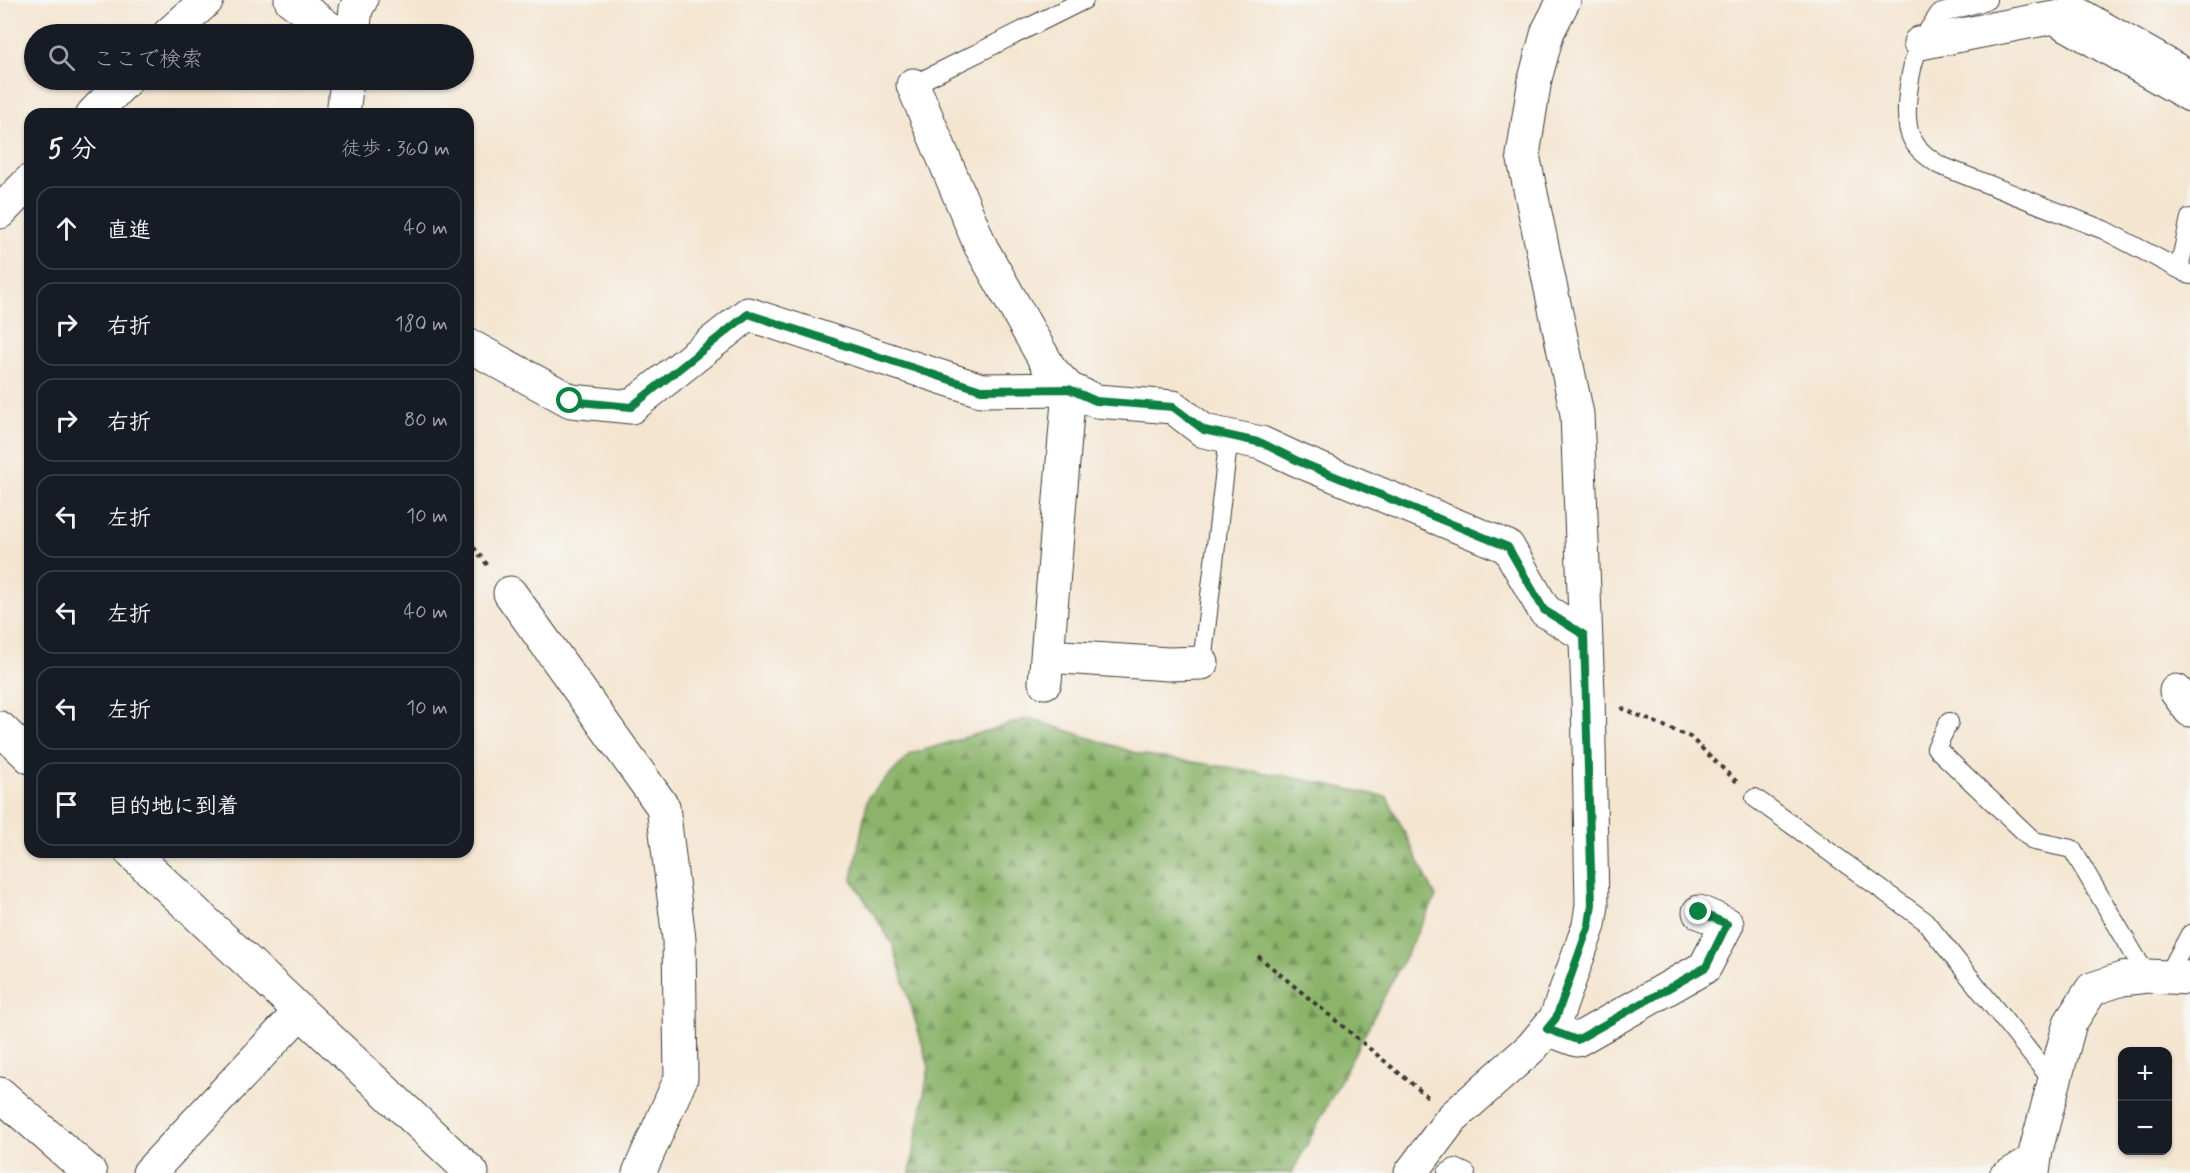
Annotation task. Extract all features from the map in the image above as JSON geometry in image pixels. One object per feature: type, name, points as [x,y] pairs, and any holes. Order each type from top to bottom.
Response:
[{"type":"street","points":[[180,24],[207,0]]},
{"type":"street","points":[[291,0],[323,24]]},
{"type":"street","points":[[354,24],[356,9],[361,0]]},
{"type":"street","points":[[1411,1173],[1452,1118],[1532,1047],[1556,1018],[1589,925],[1592,904],[1588,693],[1577,414],[1523,155],[1535,79],[1548,31],[1564,0]]},
{"type":"street","points":[[1920,43],[2054,17],[2190,95]]},
{"type":"street","points":[[913,85],[981,247],[1050,369],[1069,389],[1096,401],[1173,407],[1204,430],[1262,443],[1300,462],[1508,547],[1544,610],[1584,635]]},
{"type":"street","points":[[99,108],[116,90]]},
{"type":"street","points":[[344,108],[346,90]]},
{"type":"street","points":[[0,213],[24,187]]},
{"type":"street","points":[[474,348],[570,401],[631,407],[748,314],[981,390],[1069,389]]},
{"type":"street","points":[[1069,389],[1046,669],[1202,663]]},
{"type":"street","points":[[510,593],[663,807],[679,939],[681,1078],[639,1173]]},
{"type":"street","points":[[0,728],[24,751]]},
{"type":"street","points":[[137,858],[472,1173]]},
{"type":"street","points":[[1547,1029],[1577,1040],[1706,967],[1727,924],[1699,912]]},
{"type":"street","points":[[2035,1161],[2070,1023],[2092,989],[2122,979],[2168,976]]},
{"type":"street","points":[[148,1173],[300,1012]]},
{"type":"street","points":[[0,1095],[90,1173]]},
{"type":"lane","points":[[913,85],[1084,0]]},
{"type":"lane","points":[[1987,0],[1939,15],[1920,43],[1908,99],[1907,122],[1911,139],[1920,152],[1939,165],[2104,230],[2185,272],[2190,218]]},
{"type":"lane","points":[[2068,0],[2190,69]]},
{"type":"lane","points":[[1202,663],[1228,436]]},
{"type":"lane","points":[[1949,722],[1936,748],[2034,841],[2072,849],[2168,976],[2190,934]]},
{"type":"lane","points":[[1755,798],[1925,921],[2055,1084]]},
{"type":"lane","points":[[1999,1173],[2035,1161]]},
{"type":"lane","points":[[1447,1173],[1455,1168],[1466,1173]]},
{"type":"path","points":[[1588,693],[1690,737],[1755,798]]},
{"type":"path","points":[[1258,956],[1452,1118]]},
{"type":"green space","points":[[1029,718],[1139,754],[1280,775],[1387,797],[1436,897],[1292,1173],[910,1173],[929,1067],[893,945],[852,879],[868,797],[911,754]]},
{"type":"route","points":[[570,401],[631,407],[748,314],[981,390],[1069,389],[1096,401],[1173,407],[1204,430],[1262,443],[1300,462],[1508,547],[1544,610],[1584,635],[1588,693],[1592,904],[1589,925],[1556,1018],[1547,1029],[1577,1040],[1706,967],[1727,924],[1699,912]]}]
